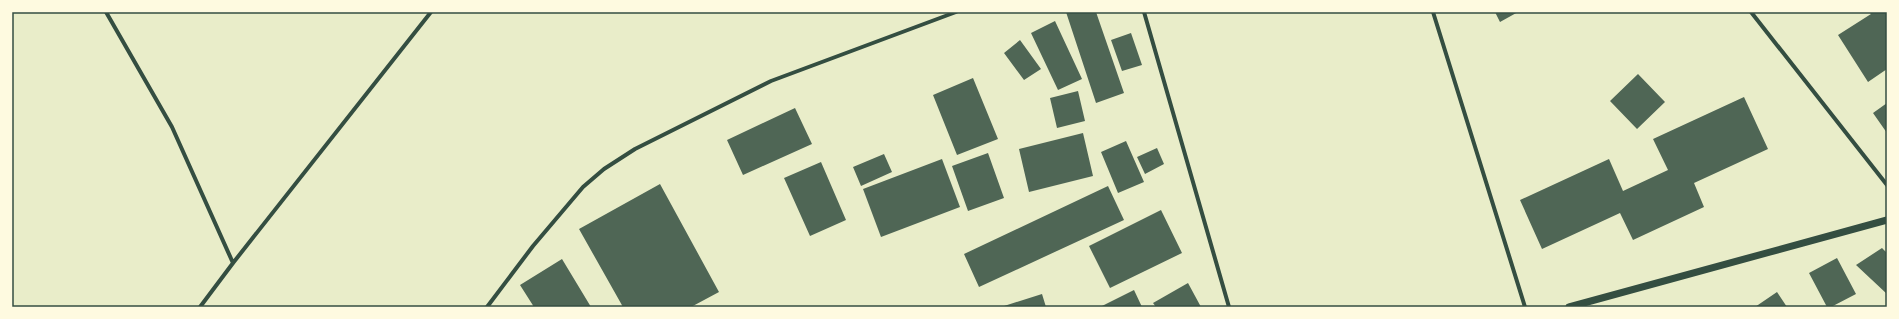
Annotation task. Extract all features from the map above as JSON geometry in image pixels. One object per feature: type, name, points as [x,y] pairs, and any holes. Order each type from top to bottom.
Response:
[{"type":"street","points":[[106,12],[172,127],[232,263]]},
{"type":"street","points":[[200,307],[232,263],[431,12]]},
{"type":"street","points":[[487,307],[532,246],[583,187],[604,169],[635,149],[771,81],[956,12]]},
{"type":"street","points":[[1144,12],[1229,307]]},
{"type":"street","points":[[1433,12],[1525,307]]},
{"type":"street","points":[[1751,12],[1887,185]]},
{"type":"street","points":[[1569,307],[1887,220]]},
{"type":"building","points":[[1066,12],[1096,12],[1124,93],[1096,103]]},
{"type":"building","points":[[1495,12],[1518,12],[1500,22]]},
{"type":"building","points":[[1869,12],[1887,12],[1887,69],[1868,82],[1838,35],[1871,14]]},
{"type":"building","points":[[1055,21],[1082,79],[1058,90],[1031,33]]},
{"type":"building","points":[[1131,33],[1142,65],[1122,71],[1111,40]]},
{"type":"building","points":[[1020,40],[1041,69],[1024,80],[1004,53]]},
{"type":"building","points":[[1638,74],[1665,102],[1637,129],[1610,101]]},
{"type":"building","points":[[973,78],[998,139],[957,155],[933,95]]},
{"type":"building","points":[[1078,91],[1085,121],[1057,128],[1050,98]]},
{"type":"building","points":[[1744,97],[1768,149],[1694,183],[1704,207],[1633,240],[1620,213],[1542,249],[1520,200],[1609,159],[1623,191],[1668,170],[1653,139]]},
{"type":"building","points":[[1887,103],[1887,133],[1873,113]]},
{"type":"building","points":[[795,108],[812,144],[743,175],[727,140]]},
{"type":"building","points":[[1083,133],[1093,176],[1029,192],[1019,149]]},
{"type":"building","points":[[1126,141],[1144,182],[1118,193],[1101,152]]},
{"type":"building","points":[[1157,148],[1164,164],[1145,174],[1137,157]]},
{"type":"building","points":[[988,153],[1004,198],[968,211],[952,166]]},
{"type":"building","points":[[884,154],[892,172],[861,186],[853,167]]},
{"type":"building","points":[[942,159],[960,207],[881,237],[863,189]]},
{"type":"building","points":[[821,162],[846,220],[810,236],[784,178]]},
{"type":"building","points":[[660,184],[719,292],[691,307],[623,307],[579,229]]},
{"type":"building","points":[[1108,186],[1124,220],[979,287],[964,254]]},
{"type":"building","points":[[1161,210],[1182,253],[1110,288],[1089,246]]},
{"type":"building","points":[[1882,248],[1887,253],[1887,294],[1856,265]]},
{"type":"building","points":[[1837,258],[1856,294],[1831,307],[1827,307],[1809,273]]},
{"type":"building","points":[[562,259],[591,307],[534,307],[520,285]]},
{"type":"building","points":[[1188,283],[1201,307],[1156,307],[1153,303]]},
{"type":"building","points":[[1134,290],[1142,307],[1100,307]]},
{"type":"building","points":[[1777,292],[1787,307],[1755,307]]},
{"type":"building","points":[[1042,294],[1046,307],[1001,307]]}]
